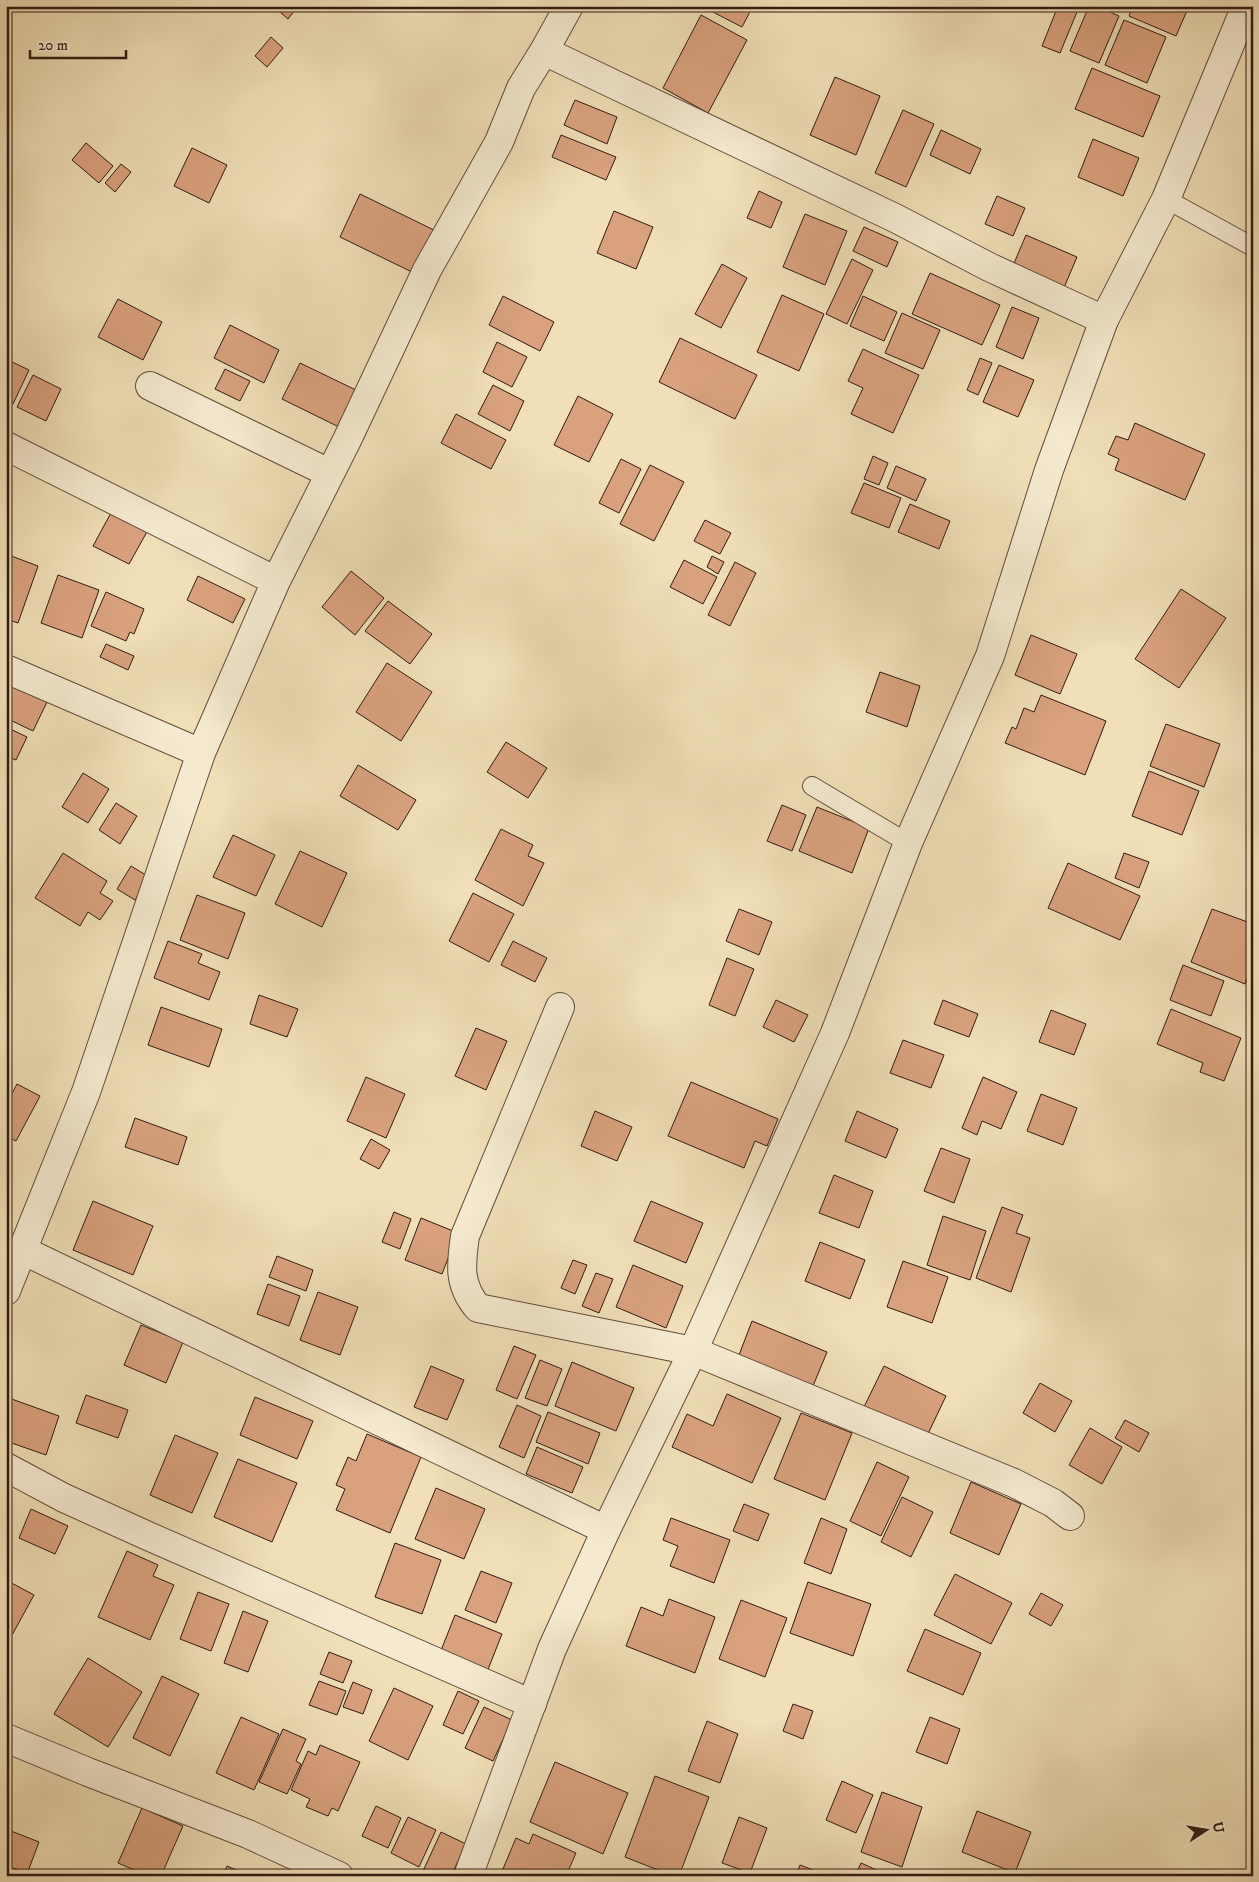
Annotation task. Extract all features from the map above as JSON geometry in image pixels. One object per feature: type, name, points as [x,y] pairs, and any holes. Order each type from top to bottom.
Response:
[{"type":"street","points":[[6,1291],[86,1092],[202,753],[276,581],[347,440],[427,270],[499,142],[521,88],[569,6]]},
{"type":"street","points":[[468,1876],[552,1649],[606,1530],[693,1351],[835,1033],[908,843],[990,656],[1049,470],[1104,320],[1166,199],[1246,6]]},
{"type":"street","points":[[544,50],[895,218],[989,267],[1104,320]]},
{"type":"street","points":[[150,386],[329,473]]},
{"type":"street","points":[[6,446],[276,581]]},
{"type":"street","points":[[6,669],[202,753]]},
{"type":"street","points":[[560,1007],[465,1236],[462,1278],[467,1295],[478,1308],[693,1351],[1014,1484],[1053,1503],[1070,1516]]},
{"type":"street","points":[[22,1250],[606,1530]]},
{"type":"street","points":[[6,1467],[64,1498],[123,1525],[532,1704]]},
{"type":"street","points":[[9,1746],[88,1772],[248,1834],[339,1876]]},
{"type":"lane","points":[[1166,199],[1253,247]]},
{"type":"lane","points":[[812,786],[908,843]]},
{"type":"building","points":[[273,6],[298,6],[288,19]]},
{"type":"building","points":[[709,6],[753,6],[742,27],[707,9]]},
{"type":"building","points":[[1058,6],[1079,7],[1060,53],[1042,46]]},
{"type":"building","points":[[1089,6],[1097,6],[1119,16],[1099,63],[1070,51]]},
{"type":"building","points":[[1133,6],[1189,6],[1176,36],[1129,16]]},
{"type":"building","points":[[701,15],[747,40],[708,113],[663,88]]},
{"type":"building","points":[[1124,20],[1166,37],[1147,83],[1105,65]]},
{"type":"building","points":[[271,37],[283,48],[267,67],[255,56]]},
{"type":"building","points":[[1092,68],[1160,96],[1143,137],[1075,109]]},
{"type":"building","points":[[835,77],[880,96],[856,155],[810,135]]},
{"type":"building","points":[[575,100],[617,117],[607,144],[564,125]]},
{"type":"building","points":[[903,110],[934,124],[906,187],[875,173]]},
{"type":"building","points":[[941,130],[981,149],[970,174],[930,155]]},
{"type":"building","points":[[561,135],[616,157],[606,180],[552,157]]},
{"type":"building","points":[[1093,139],[1139,158],[1123,196],[1078,177]]},
{"type":"building","points":[[86,143],[113,166],[99,183],[72,160]]},
{"type":"building","points":[[192,148],[227,165],[209,203],[174,186]]},
{"type":"building","points":[[121,164],[131,172],[115,192],[105,183]]},
{"type":"building","points":[[759,191],[782,202],[771,228],[747,218]]},
{"type":"building","points":[[360,194],[436,231],[416,274],[340,237]]},
{"type":"building","points":[[997,196],[1025,208],[1013,236],[985,224]]},
{"type":"building","points":[[614,211],[653,227],[636,269],[597,253]]},
{"type":"building","points":[[805,214],[847,231],[825,285],[783,267]]},
{"type":"building","points":[[864,227],[898,242],[887,267],[853,251]]},
{"type":"building","points":[[1026,235],[1077,257],[1063,290],[1012,268]]},
{"type":"building","points":[[852,259],[873,270],[847,324],[826,314]]},
{"type":"building","points":[[722,264],[747,278],[721,328],[695,314]]},
{"type":"building","points":[[930,273],[1000,305],[982,345],[912,314]]},
{"type":"building","points":[[782,295],[824,314],[799,371],[757,352]]},
{"type":"building","points":[[503,296],[554,322],[540,351],[489,325]]},
{"type":"building","points":[[863,296],[897,312],[884,341],[850,326]]},
{"type":"building","points":[[118,299],[162,322],[143,360],[98,337]]},
{"type":"building","points":[[1012,307],[1039,318],[1023,359],[996,347]]},
{"type":"building","points":[[902,313],[940,330],[923,369],[885,353]]},
{"type":"building","points":[[230,325],[279,350],[264,383],[214,358]]},
{"type":"building","points":[[680,338],[757,375],[735,419],[659,382]]},
{"type":"building","points":[[497,342],[527,357],[512,387],[483,372]]},
{"type":"building","points":[[863,349],[919,375],[893,433],[851,414],[863,388],[848,381]]},
{"type":"building","points":[[980,358],[992,363],[978,395],[967,390]]},
{"type":"building","points":[[6,359],[29,370],[13,404],[6,401]]},
{"type":"building","points":[[300,363],[360,392],[343,429],[282,399]]},
{"type":"building","points":[[999,365],[1034,380],[1018,417],[983,402]]},
{"type":"building","points":[[225,369],[250,381],[240,401],[215,389]]},
{"type":"building","points":[[33,375],[61,389],[46,421],[17,407]]},
{"type":"building","points":[[493,385],[524,401],[510,431],[478,414]]},
{"type":"building","points":[[578,396],[613,414],[589,462],[554,445]]},
{"type":"building","points":[[456,414],[506,440],[491,469],[441,443]]},
{"type":"building","points":[[1135,423],[1205,454],[1185,500],[1115,470],[1119,459],[1108,454],[1116,436],[1128,440]]},
{"type":"building","points":[[873,456],[888,463],[879,485],[864,479]]},
{"type":"building","points":[[621,459],[641,469],[619,513],[599,503]]},
{"type":"building","points":[[650,465],[684,482],[654,541],[620,524]]},
{"type":"building","points":[[896,466],[926,479],[916,501],[887,488]]},
{"type":"building","points":[[864,483],[901,498],[889,528],[851,513]]},
{"type":"building","points":[[910,504],[950,521],[939,549],[898,532]]},
{"type":"building","points":[[112,511],[148,530],[129,564],[93,546]]},
{"type":"building","points":[[705,520],[731,533],[720,554],[694,541]]},
{"type":"building","points":[[6,554],[38,566],[18,623],[6,619]]},
{"type":"building","points":[[712,556],[724,562],[718,574],[707,567]]},
{"type":"building","points":[[684,560],[717,577],[703,604],[670,587]]},
{"type":"building","points":[[735,562],[756,573],[730,626],[708,615]]},
{"type":"building","points":[[351,571],[384,598],[355,635],[322,607]]},
{"type":"building","points":[[58,575],[99,590],[82,638],[41,623]]},
{"type":"building","points":[[198,576],[245,599],[233,623],[187,600]]},
{"type":"building","points":[[1181,589],[1226,618],[1179,688],[1135,659]]},
{"type":"building","points":[[106,592],[144,609],[134,634],[130,632],[126,641],[91,626]]},
{"type":"building","points":[[388,601],[432,634],[410,664],[365,631]]},
{"type":"building","points":[[1031,635],[1077,654],[1060,694],[1015,675]]},
{"type":"building","points":[[106,644],[134,656],[128,670],[100,657]]},
{"type":"building","points":[[387,663],[432,692],[401,741],[356,712]]},
{"type":"building","points":[[880,672],[920,686],[907,727],[866,712]]},
{"type":"building","points":[[10,684],[47,702],[33,731],[6,718],[6,691]]},
{"type":"building","points":[[1041,695],[1106,721],[1085,775],[1005,743],[1012,727],[1016,729],[1024,708],[1034,712]]},
{"type":"building","points":[[1166,724],[1220,744],[1204,787],[1150,766]]},
{"type":"building","points":[[6,727],[27,737],[16,760],[6,756]]},
{"type":"building","points":[[506,742],[547,768],[528,798],[487,772]]},
{"type":"building","points":[[358,765],[416,800],[398,830],[340,796]]},
{"type":"building","points":[[1149,771],[1199,791],[1182,835],[1132,816]]},
{"type":"building","points":[[83,773],[109,789],[88,823],[62,807]]},
{"type":"building","points":[[116,803],[137,816],[120,844],[99,830]]},
{"type":"building","points":[[782,805],[806,815],[792,851],[767,841]]},
{"type":"building","points":[[817,807],[869,828],[852,873],[799,851]]},
{"type":"building","points":[[501,829],[533,845],[528,856],[544,863],[523,906],[475,880]]},
{"type":"building","points":[[233,835],[275,855],[256,896],[213,877]]},
{"type":"building","points":[[300,851],[347,873],[322,927],[275,904]]},
{"type":"building","points":[[63,853],[107,881],[100,893],[113,901],[100,920],[88,912],[80,926],[35,898]]},
{"type":"building","points":[[1124,853],[1149,862],[1139,888],[1115,878]]},
{"type":"building","points":[[1068,863],[1140,896],[1120,940],[1048,908]]},
{"type":"building","points":[[131,866],[149,877],[135,900],[117,889]]},
{"type":"building","points":[[473,893],[514,914],[489,962],[449,941]]},
{"type":"building","points":[[197,895],[245,913],[228,959],[180,940]]},
{"type":"building","points":[[739,909],[772,922],[759,955],[726,941]]},
{"type":"building","points":[[1212,909],[1253,924],[1253,963],[1245,984],[1191,962]]},
{"type":"building","points":[[168,941],[202,954],[198,963],[220,972],[209,1000],[154,978]]},
{"type":"building","points":[[513,941],[547,958],[535,982],[501,965]]},
{"type":"building","points":[[727,958],[754,969],[735,1016],[709,1005]]},
{"type":"building","points":[[1183,965],[1224,981],[1211,1016],[1170,1000]]},
{"type":"building","points":[[259,995],[298,1009],[287,1037],[250,1024]]},
{"type":"building","points":[[776,1000],[808,1015],[794,1042],[763,1027]]},
{"type":"building","points":[[943,1000],[978,1014],[969,1037],[934,1024]]},
{"type":"building","points":[[161,1007],[222,1029],[209,1067],[148,1045]]},
{"type":"building","points":[[1171,1009],[1241,1038],[1224,1081],[1200,1072],[1203,1063],[1157,1044]]},
{"type":"building","points":[[1051,1010],[1086,1024],[1074,1055],[1039,1042]]},
{"type":"building","points":[[476,1028],[507,1041],[486,1090],[455,1076]]},
{"type":"building","points":[[903,1040],[944,1055],[931,1088],[890,1073]]},
{"type":"building","points":[[366,1077],[405,1094],[386,1138],[347,1121]]},
{"type":"building","points":[[983,1077],[1017,1092],[1001,1129],[982,1121],[977,1135],[962,1128]]},
{"type":"building","points":[[691,1082],[778,1119],[767,1146],[755,1141],[744,1168],[668,1136]]},
{"type":"building","points":[[17,1084],[40,1096],[16,1141],[6,1136],[6,1105]]},
{"type":"building","points":[[1041,1094],[1077,1108],[1063,1145],[1027,1131]]},
{"type":"building","points":[[595,1111],[632,1127],[617,1161],[581,1146]]},
{"type":"building","points":[[857,1111],[898,1129],[886,1158],[845,1141]]},
{"type":"building","points":[[135,1118],[187,1137],[178,1165],[125,1147]]},
{"type":"building","points":[[371,1139],[390,1150],[379,1169],[360,1159]]},
{"type":"building","points":[[941,1148],[970,1159],[954,1203],[924,1191]]},
{"type":"building","points":[[834,1175],[873,1191],[859,1228],[819,1213]]},
{"type":"building","points":[[93,1201],[153,1226],[133,1275],[73,1250]]},
{"type":"building","points":[[651,1201],[703,1223],[686,1263],[634,1241]]},
{"type":"building","points":[[1002,1207],[1023,1215],[1016,1233],[1030,1238],[1011,1292],[976,1278]]},
{"type":"building","points":[[394,1212],[411,1219],[400,1249],[382,1242]]},
{"type":"building","points":[[943,1216],[986,1231],[970,1280],[927,1265]]},
{"type":"building","points":[[421,1218],[458,1233],[442,1274],[405,1260]]},
{"type":"building","points":[[820,1242],[865,1260],[850,1299],[805,1281]]},
{"type":"building","points":[[277,1256],[313,1270],[306,1291],[269,1277]]},
{"type":"building","points":[[573,1260],[587,1265],[575,1294],[561,1288]]},
{"type":"building","points":[[903,1261],[948,1277],[932,1323],[887,1307]]},
{"type":"building","points":[[633,1265],[683,1286],[666,1328],[616,1307]]},
{"type":"building","points":[[596,1273],[613,1279],[599,1313],[582,1306]]},
{"type":"building","points":[[268,1284],[300,1296],[289,1326],[257,1314]]},
{"type":"building","points":[[318,1292],[358,1307],[340,1355],[300,1340]]},
{"type":"building","points":[[752,1321],[827,1352],[813,1386],[739,1355]]},
{"type":"building","points":[[141,1325],[183,1342],[166,1383],[124,1365]]},
{"type":"building","points":[[514,1346],[536,1355],[517,1399],[496,1390]]},
{"type":"building","points":[[540,1360],[562,1369],[547,1406],[525,1398]]},
{"type":"building","points":[[572,1362],[634,1388],[616,1431],[555,1406]]},
{"type":"building","points":[[431,1366],[464,1380],[447,1420],[414,1407]]},
{"type":"building","points":[[884,1366],[946,1396],[925,1440],[863,1409]]},
{"type":"building","points":[[1040,1383],[1072,1401],[1055,1432],[1023,1413]]},
{"type":"building","points":[[727,1394],[781,1418],[752,1483],[672,1447],[687,1414],[713,1426]]},
{"type":"building","points":[[86,1395],[128,1410],[118,1438],[76,1423]]},
{"type":"building","points":[[6,1397],[59,1416],[46,1455],[6,1441]]},
{"type":"building","points":[[255,1397],[313,1421],[297,1459],[240,1435]]},
{"type":"building","points":[[517,1405],[541,1416],[524,1458],[499,1447]]},
{"type":"building","points":[[548,1412],[600,1433],[588,1464],[536,1442]]},
{"type":"building","points":[[801,1413],[852,1433],[825,1500],[774,1479]]},
{"type":"building","points":[[1125,1420],[1149,1433],[1139,1452],[1115,1438]]},
{"type":"building","points":[[1090,1428],[1122,1447],[1102,1484],[1069,1465]]},
{"type":"building","points":[[367,1434],[421,1457],[390,1533],[336,1510],[345,1489],[336,1485],[348,1457],[356,1461]]},
{"type":"building","points":[[175,1435],[218,1453],[192,1513],[150,1495]]},
{"type":"building","points":[[537,1447],[583,1467],[572,1493],[526,1474]]},
{"type":"building","points":[[238,1459],[297,1483],[272,1542],[214,1517]]},
{"type":"building","points":[[877,1462],[909,1477],[881,1536],[850,1521]]},
{"type":"building","points":[[971,1482],[1021,1504],[999,1555],[950,1533]]},
{"type":"building","points":[[436,1488],[485,1509],[464,1559],[415,1539]]},
{"type":"building","points":[[902,1497],[933,1512],[911,1557],[881,1542]]},
{"type":"building","points":[[744,1504],[769,1514],[758,1541],[733,1531]]},
{"type":"building","points":[[31,1509],[68,1526],[55,1554],[19,1538]]},
{"type":"building","points":[[671,1518],[730,1540],[714,1583],[670,1566],[678,1546],[663,1540]]},
{"type":"building","points":[[821,1518],[847,1529],[831,1574],[804,1563]]},
{"type":"building","points":[[395,1543],[441,1560],[422,1614],[375,1597]]},
{"type":"building","points":[[127,1551],[158,1565],[153,1576],[174,1585],[150,1640],[98,1617]]},
{"type":"building","points":[[481,1571],[512,1583],[496,1623],[465,1610]]},
{"type":"building","points":[[955,1574],[1012,1603],[991,1644],[934,1615]]},
{"type":"building","points":[[6,1580],[34,1595],[6,1646]]},
{"type":"building","points":[[808,1582],[871,1604],[853,1656],[790,1633]]},
{"type":"building","points":[[198,1592],[229,1604],[211,1651],[180,1639]]},
{"type":"building","points":[[1041,1593],[1063,1605],[1051,1626],[1029,1614]]},
{"type":"building","points":[[669,1599],[715,1617],[695,1673],[626,1646],[641,1607],[663,1616]]},
{"type":"building","points":[[741,1600],[787,1618],[765,1677],[719,1659]]},
{"type":"building","points":[[243,1611],[268,1621],[248,1672],[224,1663]]},
{"type":"building","points":[[455,1615],[502,1634],[487,1672],[440,1653]]},
{"type":"building","points":[[925,1629],[981,1653],[963,1695],[907,1671]]},
{"type":"building","points":[[329,1652],[352,1661],[343,1683],[320,1674]]},
{"type":"building","points":[[88,1658],[142,1692],[108,1747],[54,1714]]},
{"type":"building","points":[[162,1676],[199,1694],[170,1756],[133,1738]]},
{"type":"building","points":[[319,1681],[346,1691],[337,1715],[309,1705]]},
{"type":"building","points":[[353,1682],[372,1690],[363,1714],[343,1707]]},
{"type":"building","points":[[394,1688],[433,1706],[408,1760],[369,1741]]},
{"type":"building","points":[[458,1691],[479,1701],[463,1734],[443,1725]]},
{"type":"building","points":[[793,1704],[813,1711],[803,1739],[783,1731]]},
{"type":"building","points":[[484,1707],[512,1720],[493,1761],[465,1748]]},
{"type":"building","points":[[241,1717],[279,1734],[254,1790],[216,1773]]},
{"type":"building","points":[[930,1717],[960,1729],[947,1764],[916,1752]]},
{"type":"building","points":[[707,1721],[738,1734],[720,1783],[688,1771]]},
{"type":"building","points":[[283,1729],[306,1739],[296,1761],[301,1764],[287,1794],[259,1782]]},
{"type":"building","points":[[320,1745],[360,1762],[338,1811],[332,1808],[328,1816],[306,1807],[310,1799],[291,1790],[308,1751],[316,1755]]},
{"type":"building","points":[[555,1762],[628,1793],[603,1854],[530,1822]]},
{"type":"building","points":[[655,1776],[709,1797],[679,1876],[673,1876],[625,1857]]},
{"type":"building","points":[[842,1781],[873,1795],[856,1833],[826,1820]]},
{"type":"building","points":[[882,1792],[922,1807],[902,1867],[861,1852]]},
{"type":"building","points":[[376,1806],[401,1818],[388,1848],[362,1836]]},
{"type":"building","points":[[142,1808],[183,1826],[161,1876],[148,1876],[118,1863]]},
{"type":"building","points":[[977,1811],[1031,1832],[1015,1873],[962,1852]]},
{"type":"building","points":[[408,1817],[436,1830],[419,1867],[391,1853]]},
{"type":"building","points":[[739,1817],[767,1828],[750,1873],[722,1863]]},
{"type":"building","points":[[6,1829],[39,1842],[27,1874],[6,1865]]},
{"type":"building","points":[[441,1832],[466,1844],[451,1876],[433,1876],[423,1871]]},
{"type":"building","points":[[533,1834],[576,1853],[566,1876],[500,1876],[516,1838],[529,1844]]},
{"type":"building","points":[[861,1863],[890,1876],[855,1876]]},
{"type":"building","points":[[800,1865],[829,1876],[796,1876]]},
{"type":"building","points":[[227,1866],[250,1876],[223,1876]]}]
